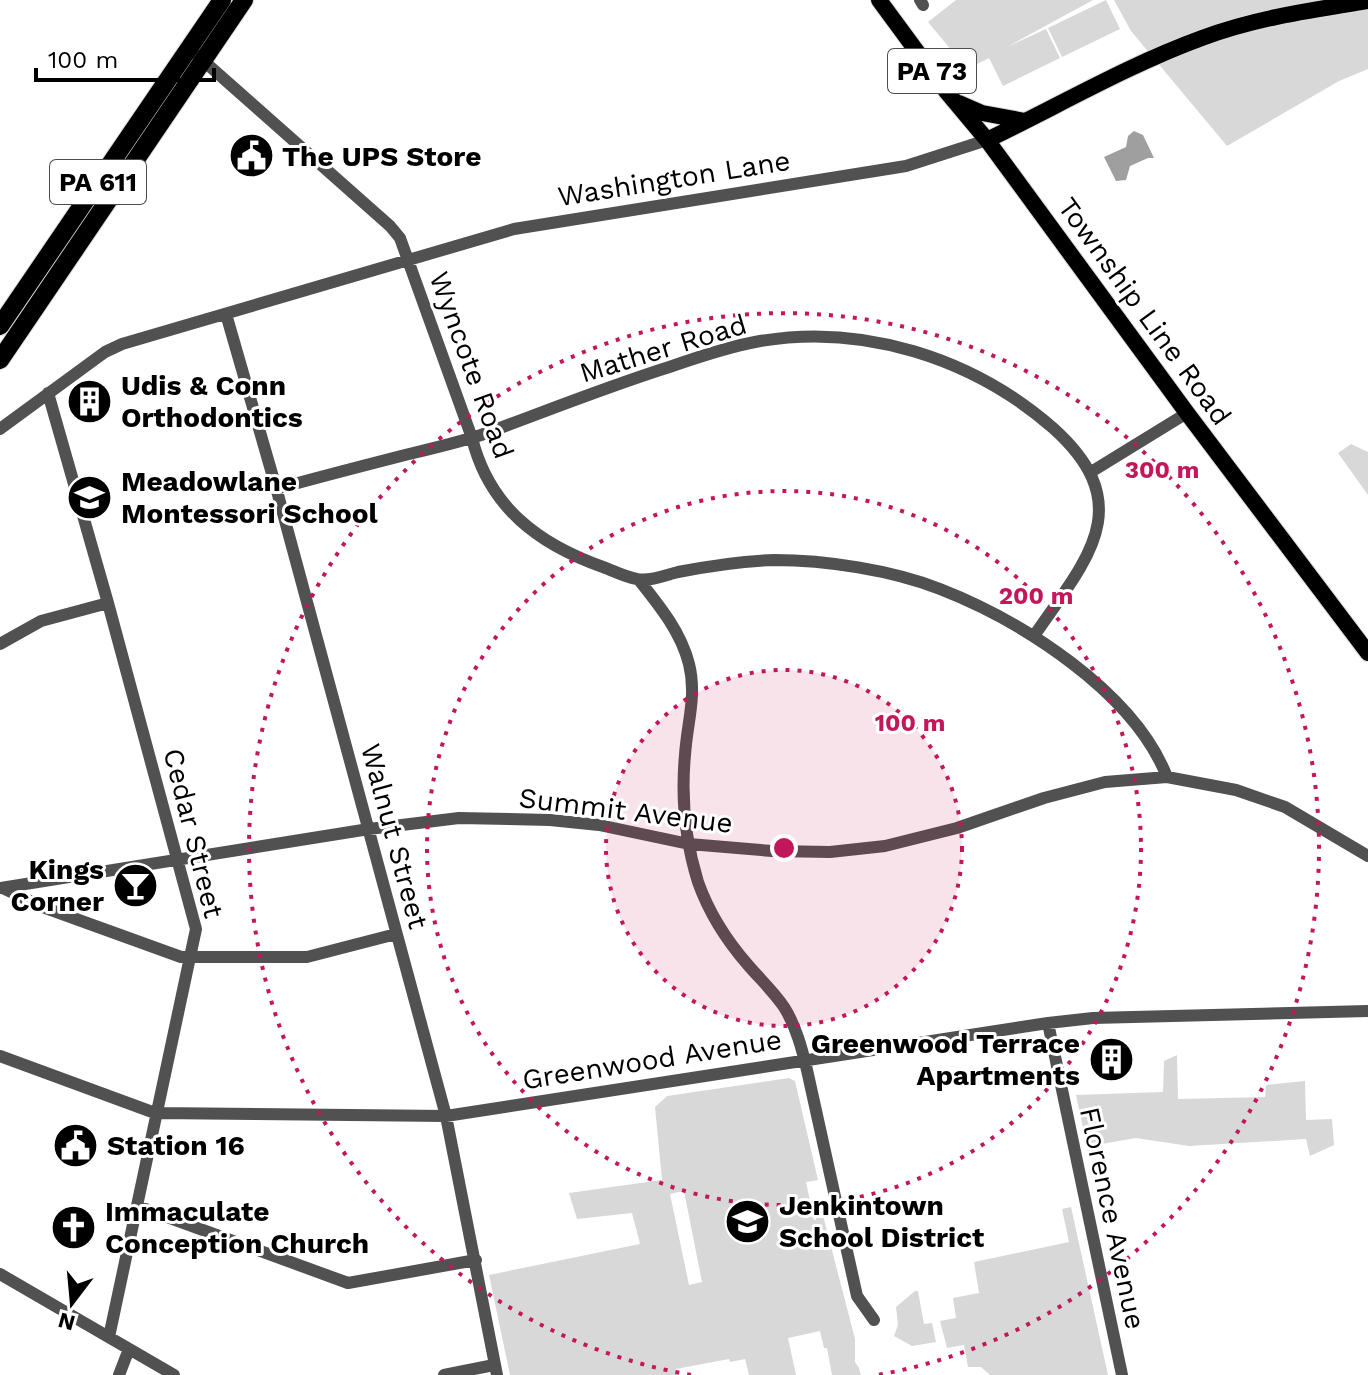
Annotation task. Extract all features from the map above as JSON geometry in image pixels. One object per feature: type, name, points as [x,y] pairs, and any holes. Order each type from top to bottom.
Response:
[{"type":"highway","name":"PA 611","points":[[0,360],[195,54],[222,0]]},
{"type":"highway","name":"PA 611","points":[[0,326],[195,54],[244,0]]},
{"type":"main road","name":"Township Line Road","points":[[879,0],[987,140],[1368,653]]},
{"type":"main road","name":"Washington Lane","points":[[987,140],[1202,37],[1287,13],[1368,1]]},
{"type":"main road","points":[[955,102],[982,113],[1027,121]]},
{"type":"street","name":"Wyncote Road","points":[[195,54],[400,238],[476,456],[502,502],[546,542],[639,580]]},
{"type":"street","name":"Washington Lane","points":[[0,429],[105,352],[122,344],[409,258],[514,229],[906,166],[987,140]]},
{"type":"street","name":"Walnut Street","points":[[226,314],[446,1116],[496,1370]]},
{"type":"street","name":"Mather Road","points":[[276,489],[472,438],[714,351],[758,341],[801,337],[833,337],[889,345],[968,371],[1035,413],[1091,472],[1100,510],[1097,536],[1087,559],[1034,636]]},
{"type":"street","name":"Cedar Street","points":[[48,393],[196,929],[109,1337]]},
{"type":"street","points":[[1091,472],[1187,413]]},
{"type":"street","points":[[874,1320],[857,1296],[805,1059],[785,1008],[740,955],[712,915],[699,883],[689,844],[683,790],[685,751],[693,703],[689,665],[680,639],[639,580],[736,563],[773,560],[824,563],[888,574],[939,588],[1034,636],[1087,676],[1114,702],[1161,761],[1167,777]]},
{"type":"street","points":[[0,644],[41,621],[108,603]]},
{"type":"street","name":"Summit Avenue","points":[[1,888],[369,829],[459,818],[599,825],[689,844],[814,852],[885,846],[967,825],[1044,798],[1105,782],[1167,777],[1236,790],[1285,807],[1368,856]]},
{"type":"street","points":[[1,888],[40,906],[181,957],[307,957],[396,934]]},
{"type":"street","name":"Greenwood Avenue","points":[[0,1056],[155,1113],[446,1116],[1048,1023],[1093,1018],[1368,1011]]},
{"type":"street","name":"Florence Avenue","points":[[1048,1023],[1122,1375]]},
{"type":"street","points":[[137,1206],[348,1283],[476,1260]]},
{"type":"street","points":[[0,1274],[174,1375]]},
{"type":"street","points":[[119,1375],[129,1349]]},
{"type":"street","points":[[444,1375],[496,1370]]},
{"type":"shaded area","points":[[956,0],[1093,0],[1007,47],[1046,29],[1060,58],[1003,86],[989,58],[967,69],[928,22]]},
{"type":"shaded area","points":[[1106,0],[1120,29],[1062,57],[1048,28]]},
{"type":"shaded area","points":[[1114,0],[1368,0],[1368,69],[1339,81],[1227,146],[1131,31]]},
{"type":"shaded area","points":[[1134,131],[1143,135],[1154,158],[1130,166],[1126,180],[1116,181],[1104,157],[1126,147],[1128,136]]},
{"type":"shaded area","points":[[1351,444],[1368,452],[1368,495],[1338,453]]},
{"type":"shaded area","points":[[1177,1055],[1178,1099],[1265,1097],[1266,1085],[1305,1081],[1306,1120],[1332,1119],[1334,1145],[1310,1156],[1306,1139],[1189,1146],[1136,1138],[1096,1145],[1089,1157],[1076,1095],[1163,1092],[1164,1061]]},
{"type":"shaded area","name":"Jenkintown School District","points":[[789,1078],[795,1081],[818,1180],[806,1182],[814,1220],[814,1207],[820,1204],[855,1339],[855,1362],[861,1375],[832,1375],[820,1331],[788,1338],[796,1375],[749,1375],[745,1359],[730,1362],[729,1359],[676,1369],[677,1375],[510,1375],[489,1275],[640,1244],[632,1213],[577,1219],[569,1193],[662,1180],[655,1107],[667,1096]],"holes":[[[684,1191],[702,1282],[689,1285],[670,1194]]]},
{"type":"shaded area","points":[[1071,1207],[1108,1375],[990,1375],[981,1367],[968,1367],[964,1345],[947,1348],[940,1321],[956,1318],[953,1298],[979,1293],[974,1262],[1069,1242],[1062,1209]]},
{"type":"shaded area","points":[[918,1291],[924,1324],[932,1323],[936,1342],[912,1346],[894,1336],[898,1325],[896,1307]]},
{"type":"place","name":"The UPS Store","points":[[251,156]]},
{"type":"place","name":"Udis & Conn Orthodontics","points":[[90,401]]},
{"type":"place","name":"Meadowlane Montessori School","points":[[90,497]]},
{"type":"place","name":"Kings Corner","points":[[135,885]]},
{"type":"place","name":"Greenwood Terrace Apartments","points":[[1111,1059]]},
{"type":"place","name":"Station 16","points":[[76,1145]]},
{"type":"place","name":"Jenkintown School District","points":[[748,1221]]},
{"type":"place","name":"Immaculate Conception Church","points":[[74,1227]]}]
